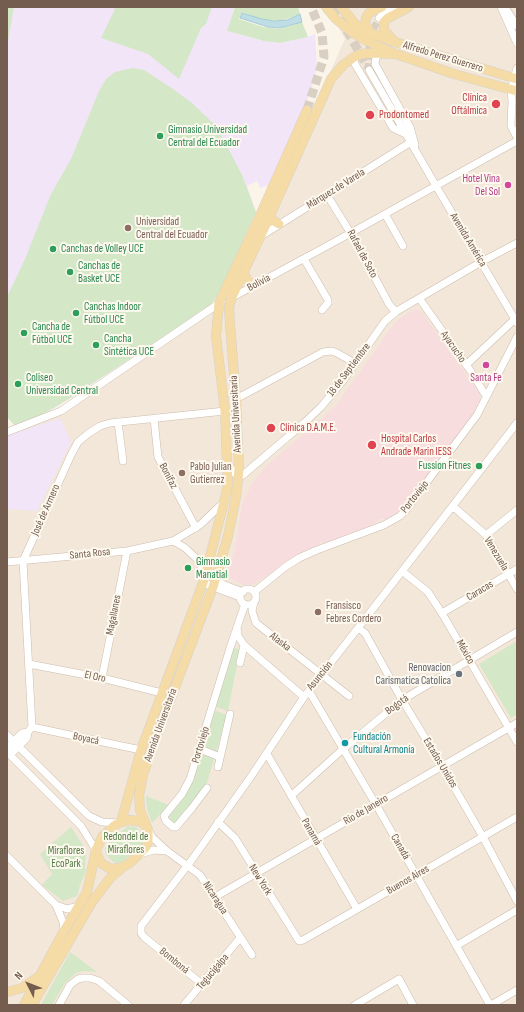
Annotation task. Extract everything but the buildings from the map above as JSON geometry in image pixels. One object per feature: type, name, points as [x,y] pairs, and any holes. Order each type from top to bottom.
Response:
[{"type":"main road","points":[[326,7],[336,19],[352,33],[396,54]]},
{"type":"main road","points":[[341,7],[356,25],[370,33]]},
{"type":"main road","points":[[370,33],[365,24],[366,18],[369,13],[382,7]]},
{"type":"main road","points":[[395,42],[384,30],[384,22],[388,18],[409,7]]},
{"type":"main road","name":"Alfredo Perez Guerrero","points":[[370,33],[516,79]]},
{"type":"main road","points":[[354,57],[366,54],[396,54]]},
{"type":"main road","name":"Alfredo Perez Guerrero","points":[[396,54],[514,94]]},
{"type":"main road","name":"Avenida Universitaria","points":[[148,829],[140,810],[139,795],[143,775],[213,587],[228,536],[239,476],[236,399],[229,307],[232,297],[331,79],[354,57]]},
{"type":"main road","name":"Avenida Universitaria","points":[[120,822],[141,750],[204,580],[228,484],[225,411],[216,336],[219,303],[307,110]]},
{"type":"main road","points":[[263,209],[269,218],[279,224]]},
{"type":"main road","points":[[244,273],[247,280],[250,282],[260,283]]},
{"type":"main road","points":[[24,1005],[87,892],[90,884],[96,851],[102,837],[120,822],[130,820],[142,822],[148,829],[148,842],[131,862],[111,878],[92,902],[57,960],[33,1005]]},
{"type":"main road","points":[[96,851],[99,860],[104,866],[112,869],[123,867]]},
{"type":"main road","points":[[7,992],[22,988],[42,974]]},
{"type":"street","points":[[379,18],[385,12],[395,7]]},
{"type":"street","points":[[501,7],[517,43]]},
{"type":"street","points":[[505,7],[517,26]]},
{"type":"street","name":"Avenida América","points":[[380,54],[376,57],[375,64],[410,127],[419,157]]},
{"type":"street","name":"Avenida América","points":[[354,57],[354,64],[393,128],[406,134]]},
{"type":"street","points":[[517,68],[511,126],[517,137]]},
{"type":"street","name":"Avenida América","points":[[369,70],[516,321]]},
{"type":"street","name":"Bolivia","points":[[7,432],[61,411],[219,303],[260,283],[517,141]]},
{"type":"street","name":"Márquez de Varela","points":[[261,236],[411,142]]},
{"type":"street","name":"Rafael de Soto","points":[[327,195],[351,233],[389,304],[393,309],[397,310]]},
{"type":"street","points":[[385,214],[402,246]]},
{"type":"street","name":"18 de Septiembre","points":[[239,476],[243,475],[321,406],[352,368],[386,321],[397,310],[517,242]]},
{"type":"street","points":[[304,259],[328,300],[328,303],[322,310]]},
{"type":"street","name":"Ayacucho","points":[[419,298],[486,396]]},
{"type":"street","points":[[466,365],[516,321]]},
{"type":"street","name":"Portoviejo","points":[[254,592],[285,567],[299,558],[384,525],[400,516],[477,415],[517,337]]},
{"type":"street","points":[[236,399],[323,352],[332,351],[337,353],[351,361],[352,368]]},
{"type":"street","name":"José de Armero","points":[[30,730],[29,664],[23,561],[70,455],[78,442],[100,426],[110,423],[225,411]]},
{"type":"street","name":"Bonifaz","points":[[154,419],[158,457],[196,528]]},
{"type":"street","points":[[118,422],[124,461]]},
{"type":"street","name":"Asunción","points":[[144,937],[140,932],[141,926],[267,754],[308,690],[452,508],[517,423]]},
{"type":"street","points":[[228,462],[230,469],[239,476]]},
{"type":"street","name":"Santa Rosa","points":[[7,562],[127,551],[173,541],[196,528],[224,502]]},
{"type":"street","name":"Venezuela","points":[[452,508],[456,509],[486,535],[517,589]]},
{"type":"street","points":[[486,535],[517,510]]},
{"type":"street","points":[[173,541],[184,547],[196,558],[201,566],[204,580],[213,587],[242,594]]},
{"type":"street","name":"Magallanes","points":[[102,678],[127,551]]},
{"type":"street","name":"Caracas","points":[[442,613],[517,569]]},
{"type":"street","name":"México","points":[[402,571],[428,592],[442,613],[517,742]]},
{"type":"street","points":[[216,577],[222,584],[242,594]]},
{"type":"street","points":[[247,589],[254,592],[256,597],[254,602],[250,605],[245,604],[242,601],[242,594],[247,589]]},
{"type":"street","name":"Alaska","points":[[254,602],[252,612],[256,623],[349,696]]},
{"type":"street","name":"Portoviejo","points":[[207,788],[176,827],[173,827],[166,821],[164,816],[182,794],[190,779],[237,625],[245,604]]},
{"type":"street","points":[[237,625],[238,636],[244,645],[304,697]]},
{"type":"street","name":"Estados Unidos","points":[[358,628],[364,634],[442,766],[483,837],[517,901]]},
{"type":"street","name":"Bogotá","points":[[291,796],[343,749],[402,700],[517,632]]},
{"type":"street","points":[[230,648],[244,645]]},
{"type":"street","points":[[240,663],[244,645]]},
{"type":"street","name":"El Oro","points":[[29,664],[102,678],[162,693]]},
{"type":"street","name":"Canadá","points":[[308,690],[376,804],[490,1005]]},
{"type":"street","points":[[218,767],[230,714]]},
{"type":"street","name":"Río de Janeiro","points":[[215,897],[517,722]]},
{"type":"street","points":[[7,748],[27,738],[30,730]]},
{"type":"street","name":"Boyacá","points":[[30,730],[141,750]]},
{"type":"street","points":[[7,735],[89,816],[102,822],[120,822]]},
{"type":"street","points":[[16,744],[9,753],[81,826],[96,851]]},
{"type":"street","points":[[200,749],[220,757]]},
{"type":"street","name":"Panamá","points":[[267,754],[357,909]]},
{"type":"street","name":"Buenos Aires","points":[[299,941],[517,817]]},
{"type":"street","name":"New York","points":[[218,822],[235,838],[299,941]]},
{"type":"street","name":"Nicaragua","points":[[148,829],[154,838],[167,851],[200,875],[252,955]]},
{"type":"street","points":[[139,854],[154,850],[167,851]]},
{"type":"street","points":[[7,856],[56,905],[62,909],[79,906]]},
{"type":"street","points":[[56,905],[63,922],[64,931]]},
{"type":"street","points":[[456,946],[517,910]]},
{"type":"street","name":"Bomboná","points":[[144,937],[202,984]]},
{"type":"street","name":"Tegucigalpa","points":[[184,1005],[240,938]]},
{"type":"street","points":[[59,1005],[70,985],[82,978],[90,978],[99,981],[128,1005]]},
{"type":"street","points":[[355,1005],[399,979],[414,1005]]},
{"type":"street","points":[[490,1005],[517,990]]},
{"type":"shaded area","name":"Universidad Central del Ecuador","points":[[7,7],[235,7],[227,31],[264,41],[280,43],[315,34],[317,67],[311,91],[269,185],[260,188],[257,181],[247,186],[256,212],[225,281],[149,347],[69,399],[48,412],[7,417]]},
{"type":"shaded area","points":[[327,7],[517,7],[517,1005],[7,1005],[7,431],[39,420],[210,309],[224,306],[345,39]]},
{"type":"shaded area","name":"Hospital Carlos Andrade Marin IESS","points":[[415,309],[421,311],[480,394],[480,402],[473,418],[407,504],[388,520],[382,518],[371,524],[370,527],[325,543],[322,541],[320,542],[320,545],[309,549],[253,584],[245,585],[232,580],[229,575],[229,571],[235,549],[242,505],[251,485],[267,465],[335,407],[395,323]]},
{"type":"shaded area","points":[[60,418],[71,442],[37,511],[7,509],[7,436]]},
{"type":"green space","points":[[7,7],[14,7],[7,47]]},
{"type":"green space","points":[[111,7],[212,7],[206,24],[201,28],[179,79],[148,54],[101,38],[115,9]]},
{"type":"green space","points":[[235,7],[298,7],[300,14],[283,20],[264,20],[242,12],[239,19],[263,27],[280,29],[302,22],[308,37],[280,43],[264,41],[227,31]]},
{"type":"green space","points":[[133,68],[144,70],[173,89],[192,103],[215,125],[242,175],[256,212],[218,295],[210,306],[69,399],[31,421],[15,426],[7,417],[7,297],[25,259],[51,194],[71,159],[99,91],[106,79],[115,72]]},
{"type":"green space","points":[[517,641],[517,714],[511,718],[479,664]]},
{"type":"green space","points":[[232,648],[240,649],[228,711],[214,706]]},
{"type":"green space","points":[[214,710],[227,715],[206,786],[175,824],[172,824],[167,816],[184,796]]},
{"type":"green space","points":[[146,796],[169,805],[152,823],[147,809]]},
{"type":"green space","name":"Redondel de Miraflores","points":[[128,826],[136,827],[141,832],[144,841],[141,846],[123,861],[118,863],[113,862],[105,853],[105,848],[111,840]]},
{"type":"green space","name":"Miraflores EcoPark","points":[[71,827],[86,850],[86,871],[77,896],[63,901],[42,885],[52,874],[40,854]]},
{"type":"green space","points":[[70,952],[97,972],[84,971],[76,973],[65,983],[52,1005],[41,1005]]},
{"type":"water","points":[[242,13],[274,21],[287,20],[300,14],[302,22],[280,28],[268,27],[240,18]]},
{"type":"tunnel","points":[[307,110],[324,57],[322,33],[311,7]]},
{"type":"tunnel","points":[[333,7],[368,67]]},
{"type":"tunnel","points":[[369,70],[370,36],[379,18]]},
{"type":"place","name":"Clínica Oftálmica","points":[[496,104]]},
{"type":"place","name":"Prodontomed","points":[[370,115]]},
{"type":"place","name":"Gimnasio Universidad Central del Ecuador","points":[[160,136]]},
{"type":"place","name":"Hotel Vina Del Sol","points":[[508,185]]},
{"type":"place","name":"Universidad Central del Ecuador","points":[[128,228]]},
{"type":"place","name":"Canchas de Volley UCE","points":[[53,249]]},
{"type":"place","name":"Canchas de Basket UCE","points":[[70,272]]},
{"type":"place","name":"Canchas Indoor Fútbol UCE","points":[[76,313]]},
{"type":"place","name":"Cancha de Fútbol UCE","points":[[24,333]]},
{"type":"place","name":"Cancha Sintética UCE","points":[[96,345]]},
{"type":"place","name":"Santa Fe","points":[[486,365]]},
{"type":"place","name":"Coliseo Universidad Central","points":[[18,384]]},
{"type":"place","name":"Clínica D.A.M.E.","points":[[271,428]]},
{"type":"place","name":"Hospital Carlos Andrade Marin IESS","points":[[372,445]]},
{"type":"place","name":"Fussion Fitnes","points":[[479,466]]},
{"type":"place","name":"Pablo Julian Gutierrez","points":[[182,473]]},
{"type":"place","name":"Gimnasio Manatial","points":[[188,568]]},
{"type":"place","name":"Fransisco Febres Cordero","points":[[318,612]]},
{"type":"place","name":"Renovacion Carismatica Catolica","points":[[459,674]]},
{"type":"place","name":"Fundación Cultural Armonía","points":[[345,743]]}]
